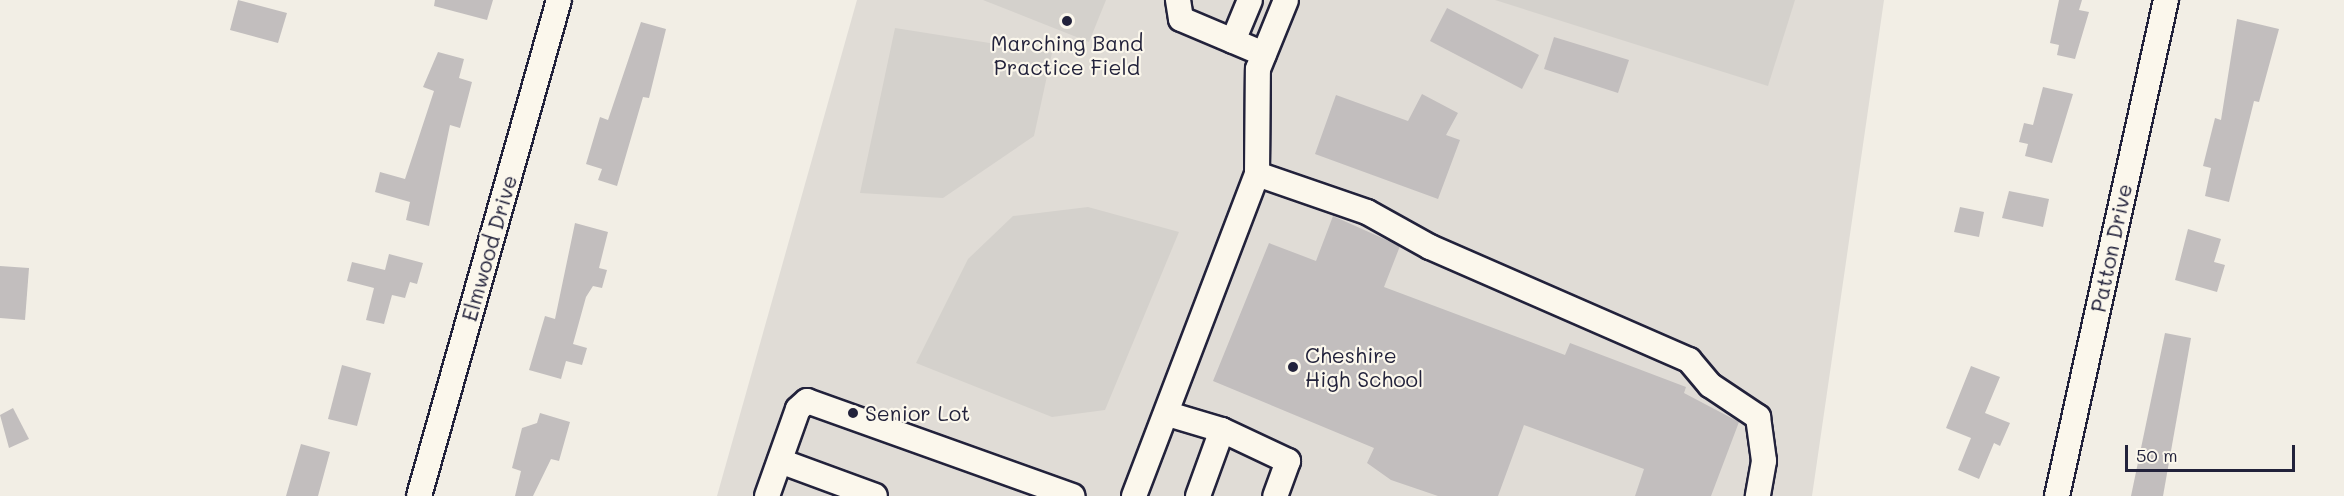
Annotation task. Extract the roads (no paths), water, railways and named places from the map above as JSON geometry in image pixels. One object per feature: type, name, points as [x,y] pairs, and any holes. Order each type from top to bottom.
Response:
[{"type":"street","name":"Elmwood Drive","points":[[419,496],[560,0]]},
{"type":"street","points":[[1178,0],[1181,19],[1264,54]]},
{"type":"street","points":[[1233,41],[1250,0]]},
{"type":"street","points":[[1134,496],[1168,414],[1257,174],[1258,69],[1286,0]]},
{"type":"street","name":"Patton Drive","points":[[2057,496],[2166,0]]},
{"type":"street","points":[[1257,174],[1366,212],[1430,247],[1689,360],[1710,385],[1758,417],[1764,461],[1758,496]]},
{"type":"street","points":[[767,496],[798,410],[807,400],[820,401],[1073,496]]},
{"type":"street","points":[[1168,414],[1222,430],[1288,461],[1275,496]]},
{"type":"street","points":[[1198,496],[1222,430]]},
{"type":"street","points":[[780,461],[875,496]]},
{"type":"place","name":"Marching Band Practice Field","points":[[1067,21]]},
{"type":"place","name":"Cheshire High School","points":[[1293,367]]},
{"type":"place","name":"Senior Lot","points":[[853,413]]}]
